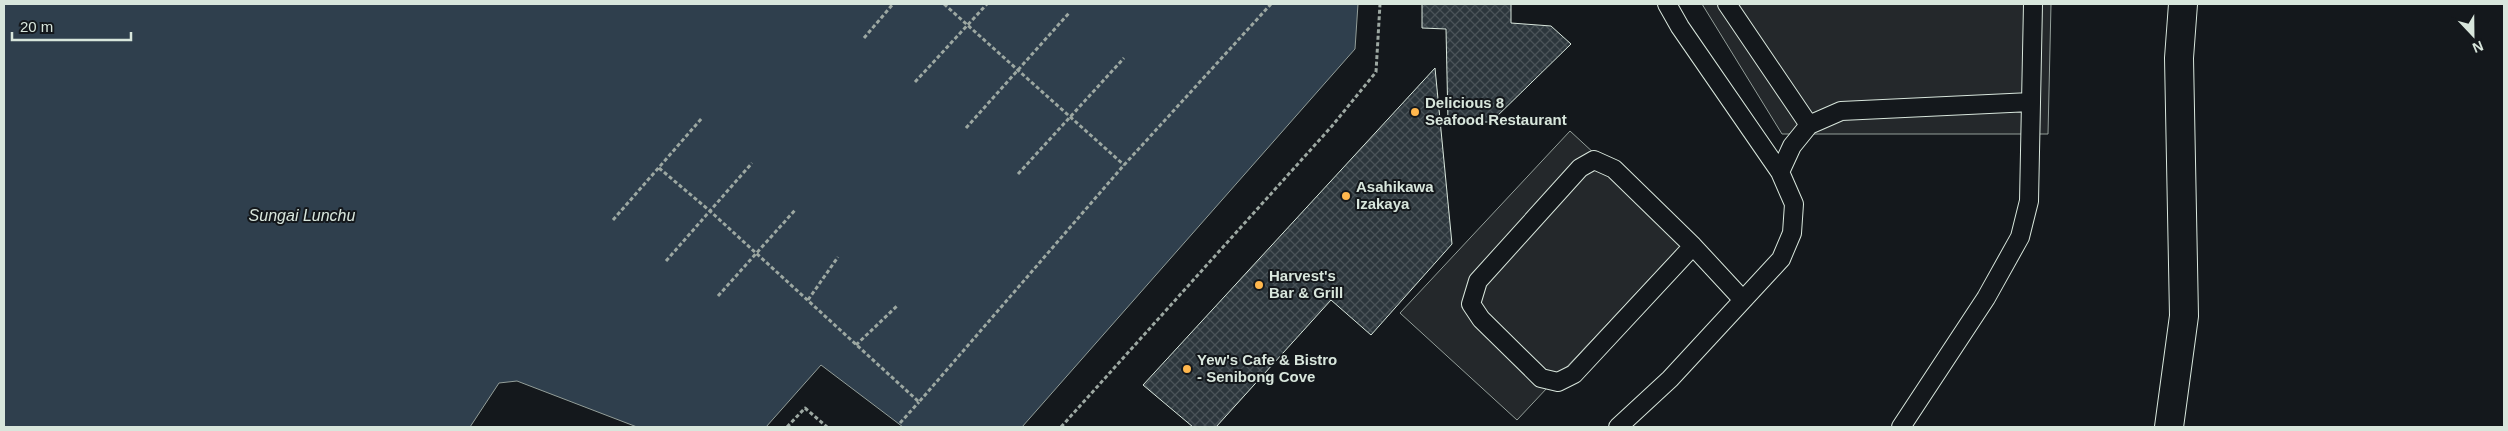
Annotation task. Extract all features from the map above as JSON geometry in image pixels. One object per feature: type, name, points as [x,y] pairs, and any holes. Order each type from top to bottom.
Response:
[{"type":"street","points":[[2169,427],[2184,316],[2179,58],[2183,4]]},
{"type":"lane","points":[[1618,427],[1670,379],[1781,259],[1792,234],[1794,204],[1780,172],[1680,27],[1667,4]]},
{"type":"lane","points":[[1727,4],[1809,125]]},
{"type":"lane","points":[[1901,427],[1986,298],[2020,237],[2029,201],[2033,4]]},
{"type":"lane","points":[[1780,172],[1792,146],[1809,125],[1841,111],[2031,102]]},
{"type":"lane","points":[[1693,246],[1574,374],[1558,382],[1541,378],[1481,320],[1471,304],[1478,280],[1580,168],[1594,160],[1614,169],[1693,246],[1743,300]]},
{"type":"path","points":[[864,38],[893,4]]},
{"type":"path","points":[[944,4],[1124,165]]},
{"type":"path","points":[[915,82],[987,4]]},
{"type":"path","points":[[900,423],[1124,165],[1271,4]]},
{"type":"path","points":[[1061,427],[1332,126],[1376,72],[1380,4]]},
{"type":"path","points":[[966,128],[1069,13]]},
{"type":"path","points":[[1018,174],[1124,58]]},
{"type":"path","points":[[613,220],[702,118]]},
{"type":"path","points":[[666,262],[752,163]]},
{"type":"path","points":[[659,168],[710,211],[919,402]]},
{"type":"path","points":[[718,296],[757,255],[796,209]]},
{"type":"path","points":[[808,300],[838,257]]},
{"type":"path","points":[[856,346],[898,305]]},
{"type":"path","points":[[787,427],[805,408],[827,427]]},
{"type":"shaded area","points":[[1702,4],[2051,4],[2048,134],[1782,134]]},
{"type":"shaded area","points":[[1570,131],[1687,239],[1517,420],[1400,313]]},
{"type":"water","name":"Sungai Lunchu","points":[[4,4],[1358,4],[1355,49],[1022,427],[903,427],[821,365],[766,427],[637,427],[517,381],[499,383],[470,427],[4,427]]},
{"type":"building","points":[[1422,4],[1511,4],[1511,23],[1551,26],[1571,44],[1491,122],[1448,122],[1446,29],[1422,28]]},
{"type":"building","points":[[1435,68],[1452,244],[1371,335],[1331,300],[1216,427],[1193,427],[1143,385]]},
{"type":"place","name":"Delicious 8 Seafood Restaurant","points":[[1415,112]]},
{"type":"place","name":"Asahikawa Izakaya","points":[[1346,196]]},
{"type":"place","name":"Harvest's Bar & Grill","points":[[1259,285]]},
{"type":"place","name":"Yew's Cafe & Bistro - Senibong Cove","points":[[1187,369]]}]
